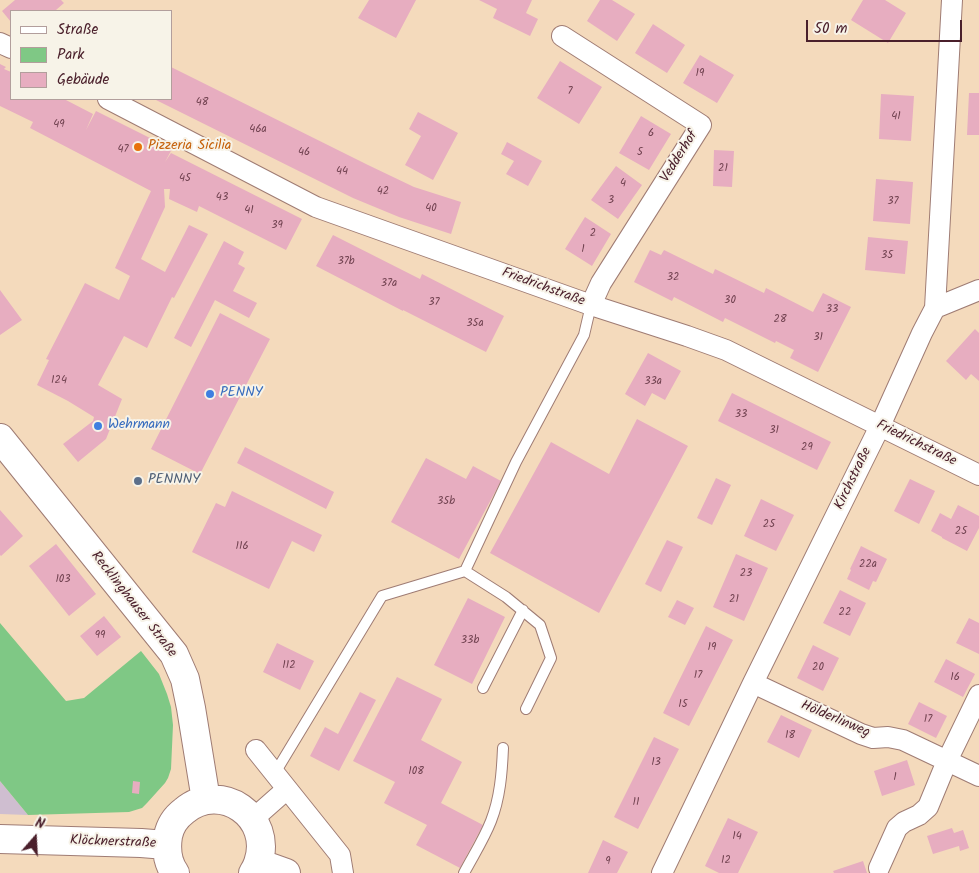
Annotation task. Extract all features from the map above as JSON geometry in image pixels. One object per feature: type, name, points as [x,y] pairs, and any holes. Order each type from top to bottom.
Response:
[{"type":"main road","name":"Recklinghauser Straße","points":[[0,438],[174,654],[185,679],[206,800]]},
{"type":"main road","points":[[175,873],[168,858],[166,846],[170,829],[178,816],[190,805],[206,800],[232,803],[244,810],[253,820],[260,833],[261,848],[256,868],[286,873]]},
{"type":"main road","name":"Klöcknerstraße","points":[[0,839],[132,843],[166,846]]},
{"type":"street","name":"Kirchstraße","points":[[662,873],[880,426],[935,308],[950,0]]},
{"type":"street","name":"Vedderhof","points":[[562,36],[701,125],[602,283],[591,306]]},
{"type":"street","name":"Friedrichstraße","points":[[110,100],[316,207],[591,306],[726,350],[979,475]]},
{"type":"street","points":[[935,308],[979,290]]},
{"type":"street","name":"Hölderlinweg","points":[[753,683],[860,734],[872,738],[888,737],[903,740],[979,776]]},
{"type":"street","points":[[879,868],[898,828],[928,807],[946,761],[979,695]]},
{"type":"street","points":[[256,750],[340,855],[343,873]]},
{"type":"street","points":[[253,820],[287,789]]},
{"type":"lane","points":[[274,773],[382,596],[466,571],[516,462],[584,335],[591,306]]},
{"type":"lane","points":[[466,571],[506,597],[540,624],[551,658],[526,709]]},
{"type":"lane","points":[[483,688],[523,610]]},
{"type":"lane","points":[[464,873],[491,822],[501,782],[504,748]]},
{"type":"shaded area","points":[[0,781],[28,815],[0,814]]},
{"type":"green space","points":[[0,623],[66,701],[84,698],[141,651],[159,674],[171,707],[173,725],[171,769],[165,783],[142,808],[129,812],[28,815],[0,781]]},
{"type":"building","points":[[15,0],[61,0],[64,3],[56,10],[10,10],[10,21],[2,11]]},
{"type":"building","points":[[369,0],[416,0],[396,38],[358,18]]},
{"type":"building","points":[[479,0],[532,0],[526,13],[538,19],[530,36],[493,18],[497,9]]},
{"type":"building","points":[[600,0],[612,0],[635,14],[617,41],[587,21]]},
{"type":"building","points":[[863,0],[885,0],[906,13],[888,43],[851,20]]},
{"type":"building","points":[[653,24],[685,45],[667,73],[635,53]]},
{"type":"building","points":[[700,55],[734,75],[717,103],[683,83]]},
{"type":"building","points":[[560,61],[602,87],[579,124],[537,98]]},
{"type":"building","points":[[0,64],[6,67],[4,69],[10,72],[10,100],[66,100],[93,114],[86,130],[96,111],[172,149],[165,162],[171,153],[302,219],[286,250],[199,206],[197,212],[169,199],[170,189],[164,189],[165,207],[141,259],[165,272],[189,225],[208,234],[174,298],[172,297],[147,348],[124,336],[98,385],[122,399],[106,439],[78,462],[63,444],[93,421],[94,417],[37,385],[49,360],[46,359],[85,283],[119,300],[130,276],[115,268],[151,191],[30,128],[33,122],[0,106]]},
{"type":"building","points":[[172,67],[414,187],[461,202],[451,234],[399,217],[353,198],[156,100],[172,100]]},
{"type":"building","points":[[969,93],[979,93],[979,135],[967,135]]},
{"type":"building","points":[[881,94],[914,96],[911,141],[879,139]]},
{"type":"building","points":[[418,112],[458,133],[433,180],[405,165],[421,136],[409,129]]},
{"type":"building","points":[[641,116],[671,134],[649,170],[619,153]]},
{"type":"building","points":[[507,142],[542,161],[528,186],[506,174],[514,161],[501,154]]},
{"type":"building","points":[[714,150],[734,151],[732,187],[713,186]]},
{"type":"building","points":[[616,166],[642,185],[618,219],[591,200]]},
{"type":"building","points":[[876,179],[913,182],[910,224],[873,221]]},
{"type":"building","points":[[585,217],[611,234],[592,266],[565,249]]},
{"type":"building","points":[[333,235],[420,279],[422,274],[504,316],[486,352],[316,266]]},
{"type":"building","points":[[868,237],[908,241],[905,274],[865,270]]},
{"type":"building","points":[[224,241],[244,252],[238,264],[245,268],[233,291],[257,303],[249,318],[215,300],[191,347],[174,338]]},
{"type":"building","points":[[650,250],[661,255],[664,250],[713,274],[715,269],[764,293],[766,288],[813,312],[823,293],[851,307],[818,372],[790,358],[794,350],[776,341],[775,343],[725,318],[723,322],[674,297],[672,301],[634,282]]},
{"type":"building","points":[[0,290],[22,320],[0,335]]},
{"type":"building","name":"PENNY","points":[[220,313],[270,339],[200,474],[151,449]]},
{"type":"building","points":[[975,329],[979,333],[979,381],[971,374],[966,380],[946,361]]},
{"type":"building","points":[[648,353],[681,371],[665,400],[652,393],[645,406],[625,394]]},
{"type":"building","points":[[732,393],[831,442],[817,470],[718,421]]},
{"type":"building","points":[[637,419],[688,446],[599,613],[490,553],[551,442],[609,474]]},
{"type":"building","points":[[245,447],[334,492],[326,509],[237,463]]},
{"type":"building","points":[[426,458],[466,479],[473,466],[501,481],[459,559],[391,522]]},
{"type":"building","points":[[716,478],[731,485],[712,525],[697,518]]},
{"type":"building","points":[[910,479],[935,491],[919,524],[894,511]]},
{"type":"building","points":[[232,491],[322,535],[314,552],[292,541],[269,589],[192,552],[216,503],[225,507]]},
{"type":"building","points":[[761,499],[794,515],[776,551],[744,536]]},
{"type":"building","points":[[958,505],[979,516],[979,528],[967,551],[931,531],[940,513],[951,519]]},
{"type":"building","points":[[0,510],[23,536],[1,556],[0,555]]},
{"type":"building","points":[[667,540],[683,547],[661,592],[645,584]]},
{"type":"building","points":[[56,544],[96,594],[69,616],[29,566]]},
{"type":"building","points":[[861,546],[887,559],[876,582],[873,581],[869,590],[847,579]]},
{"type":"building","points":[[736,554],[768,568],[744,621],[713,607]]},
{"type":"building","points":[[840,590],[866,603],[850,636],[823,623]]},
{"type":"building","points":[[468,598],[505,617],[472,684],[434,665]]},
{"type":"building","points":[[677,600],[694,608],[685,625],[668,617]]},
{"type":"building","points":[[104,616],[121,637],[97,656],[80,636]]},
{"type":"building","points":[[969,618],[979,623],[979,654],[956,643]]},
{"type":"building","points":[[706,626],[733,640],[689,726],[663,713]]},
{"type":"building","points":[[277,643],[314,661],[300,690],[263,672]]},
{"type":"building","points":[[813,645],[839,658],[823,691],[797,678]]},
{"type":"building","points":[[946,659],[975,674],[963,697],[934,682]]},
{"type":"building","points":[[397,677],[442,699],[421,740],[462,762],[441,803],[483,825],[460,868],[416,845],[427,825],[384,803],[395,782],[353,761]]},
{"type":"building","points":[[360,692],[376,700],[339,771],[310,756],[325,727],[338,734]]},
{"type":"building","points":[[919,702],[947,716],[936,738],[908,724]]},
{"type":"building","points":[[781,715],[812,730],[799,758],[767,742]]},
{"type":"building","points":[[654,737],[679,749],[638,829],[614,817]]},
{"type":"building","points":[[907,760],[915,785],[882,796],[874,771]]},
{"type":"building","points":[[133,781],[140,782],[139,794],[132,793]]},
{"type":"building","points":[[728,818],[758,832],[738,873],[719,873],[705,866]]},
{"type":"building","points":[[952,828],[954,833],[963,830],[969,848],[960,851],[959,846],[933,854],[927,836]]},
{"type":"building","points":[[603,840],[628,852],[617,873],[588,873]]},
{"type":"building","points":[[863,861],[867,873],[834,873],[833,871]]},
{"type":"place","name":"Pizzeria Sicilia","points":[[138,147]]},
{"type":"place","name":"PENNY","points":[[210,394]]},
{"type":"place","name":"Wehrmann","points":[[98,426]]},
{"type":"place","name":"PENNNY","points":[[138,481]]}]
